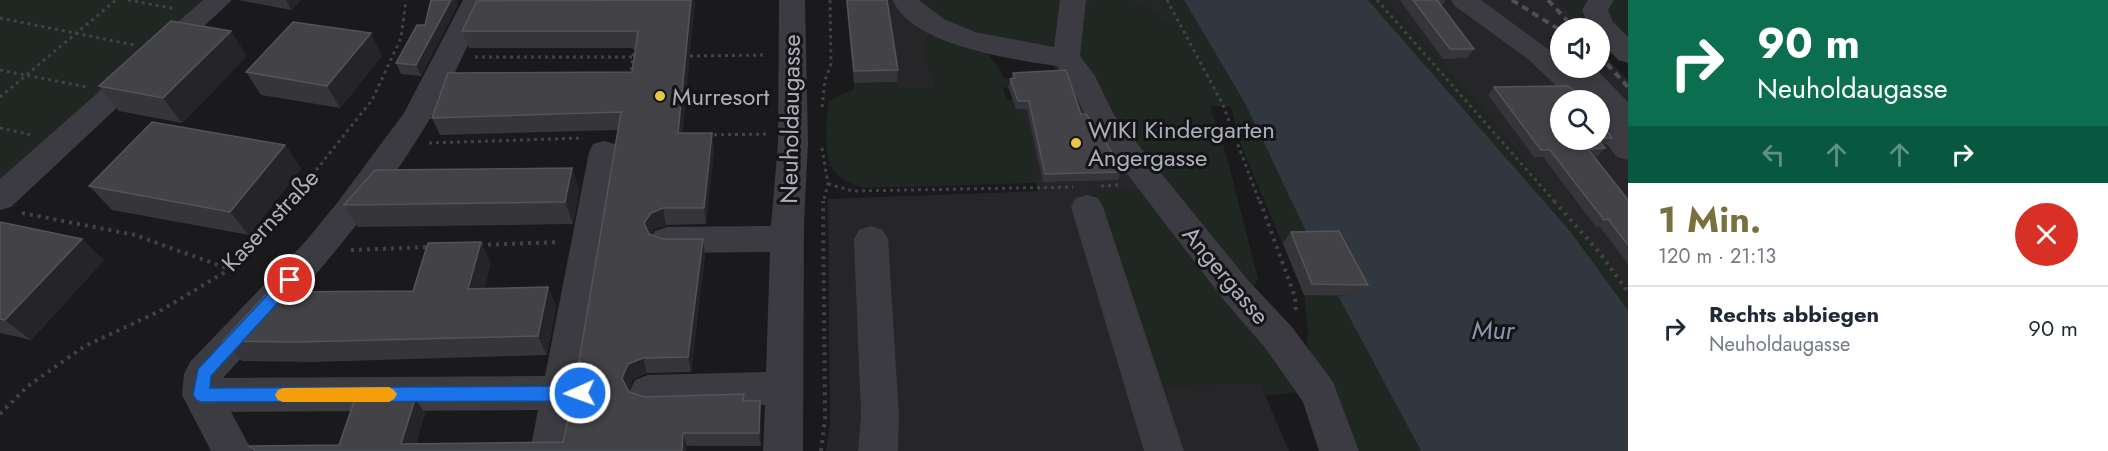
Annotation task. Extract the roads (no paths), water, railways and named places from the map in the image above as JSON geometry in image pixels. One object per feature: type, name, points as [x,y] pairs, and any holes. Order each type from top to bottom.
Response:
[{"type":"street","points":[[6,205],[219,0]]},
{"type":"street","points":[[232,451],[201,395],[203,374],[317,252],[395,148],[416,118],[476,0]]},
{"type":"street","name":"Neuholdaugasse","points":[[783,451],[793,133],[792,0]]},
{"type":"street","points":[[906,0],[908,5],[933,25],[969,38],[1018,51],[1066,58],[1073,0]]},
{"type":"street","points":[[1464,0],[1539,54],[1577,90]]},
{"type":"street","points":[[1490,0],[1550,45]]},
{"type":"street","points":[[1601,0],[1595,10],[1601,25],[1628,54]]},
{"type":"street","name":"Angergasse","points":[[1066,58],[1081,76],[1102,120],[1235,289],[1280,338],[1320,393],[1339,451]]},
{"type":"street","points":[[1589,78],[1628,122]]},
{"type":"street","points":[[1610,127],[1628,149]]},
{"type":"street","points":[[550,451],[571,394],[595,145]]},
{"type":"street","points":[[1089,193],[1164,451]]},
{"type":"street","name":"Neuholdaugasse","points":[[667,240],[788,239]]},
{"type":"street","points":[[871,239],[880,416],[878,451]]},
{"type":"street","points":[[648,392],[784,388]]},
{"type":"street","points":[[201,395],[571,394]]},
{"type":"water","name":"Mur","points":[[1184,0],[1368,0],[1570,231],[1628,310],[1628,451],[1421,451],[1338,296],[1358,295],[1312,244],[1246,105]]},
{"type":"railway","points":[[1512,0],[1550,24]]},
{"type":"railway","points":[[1548,0],[1565,18]]},
{"type":"railway","points":[[1610,67],[1628,87]]},
{"type":"place","name":"Murresort","points":[[660,96]]},
{"type":"place","name":"WIKI Kindergarten Angergasse","points":[[1076,143]]}]
